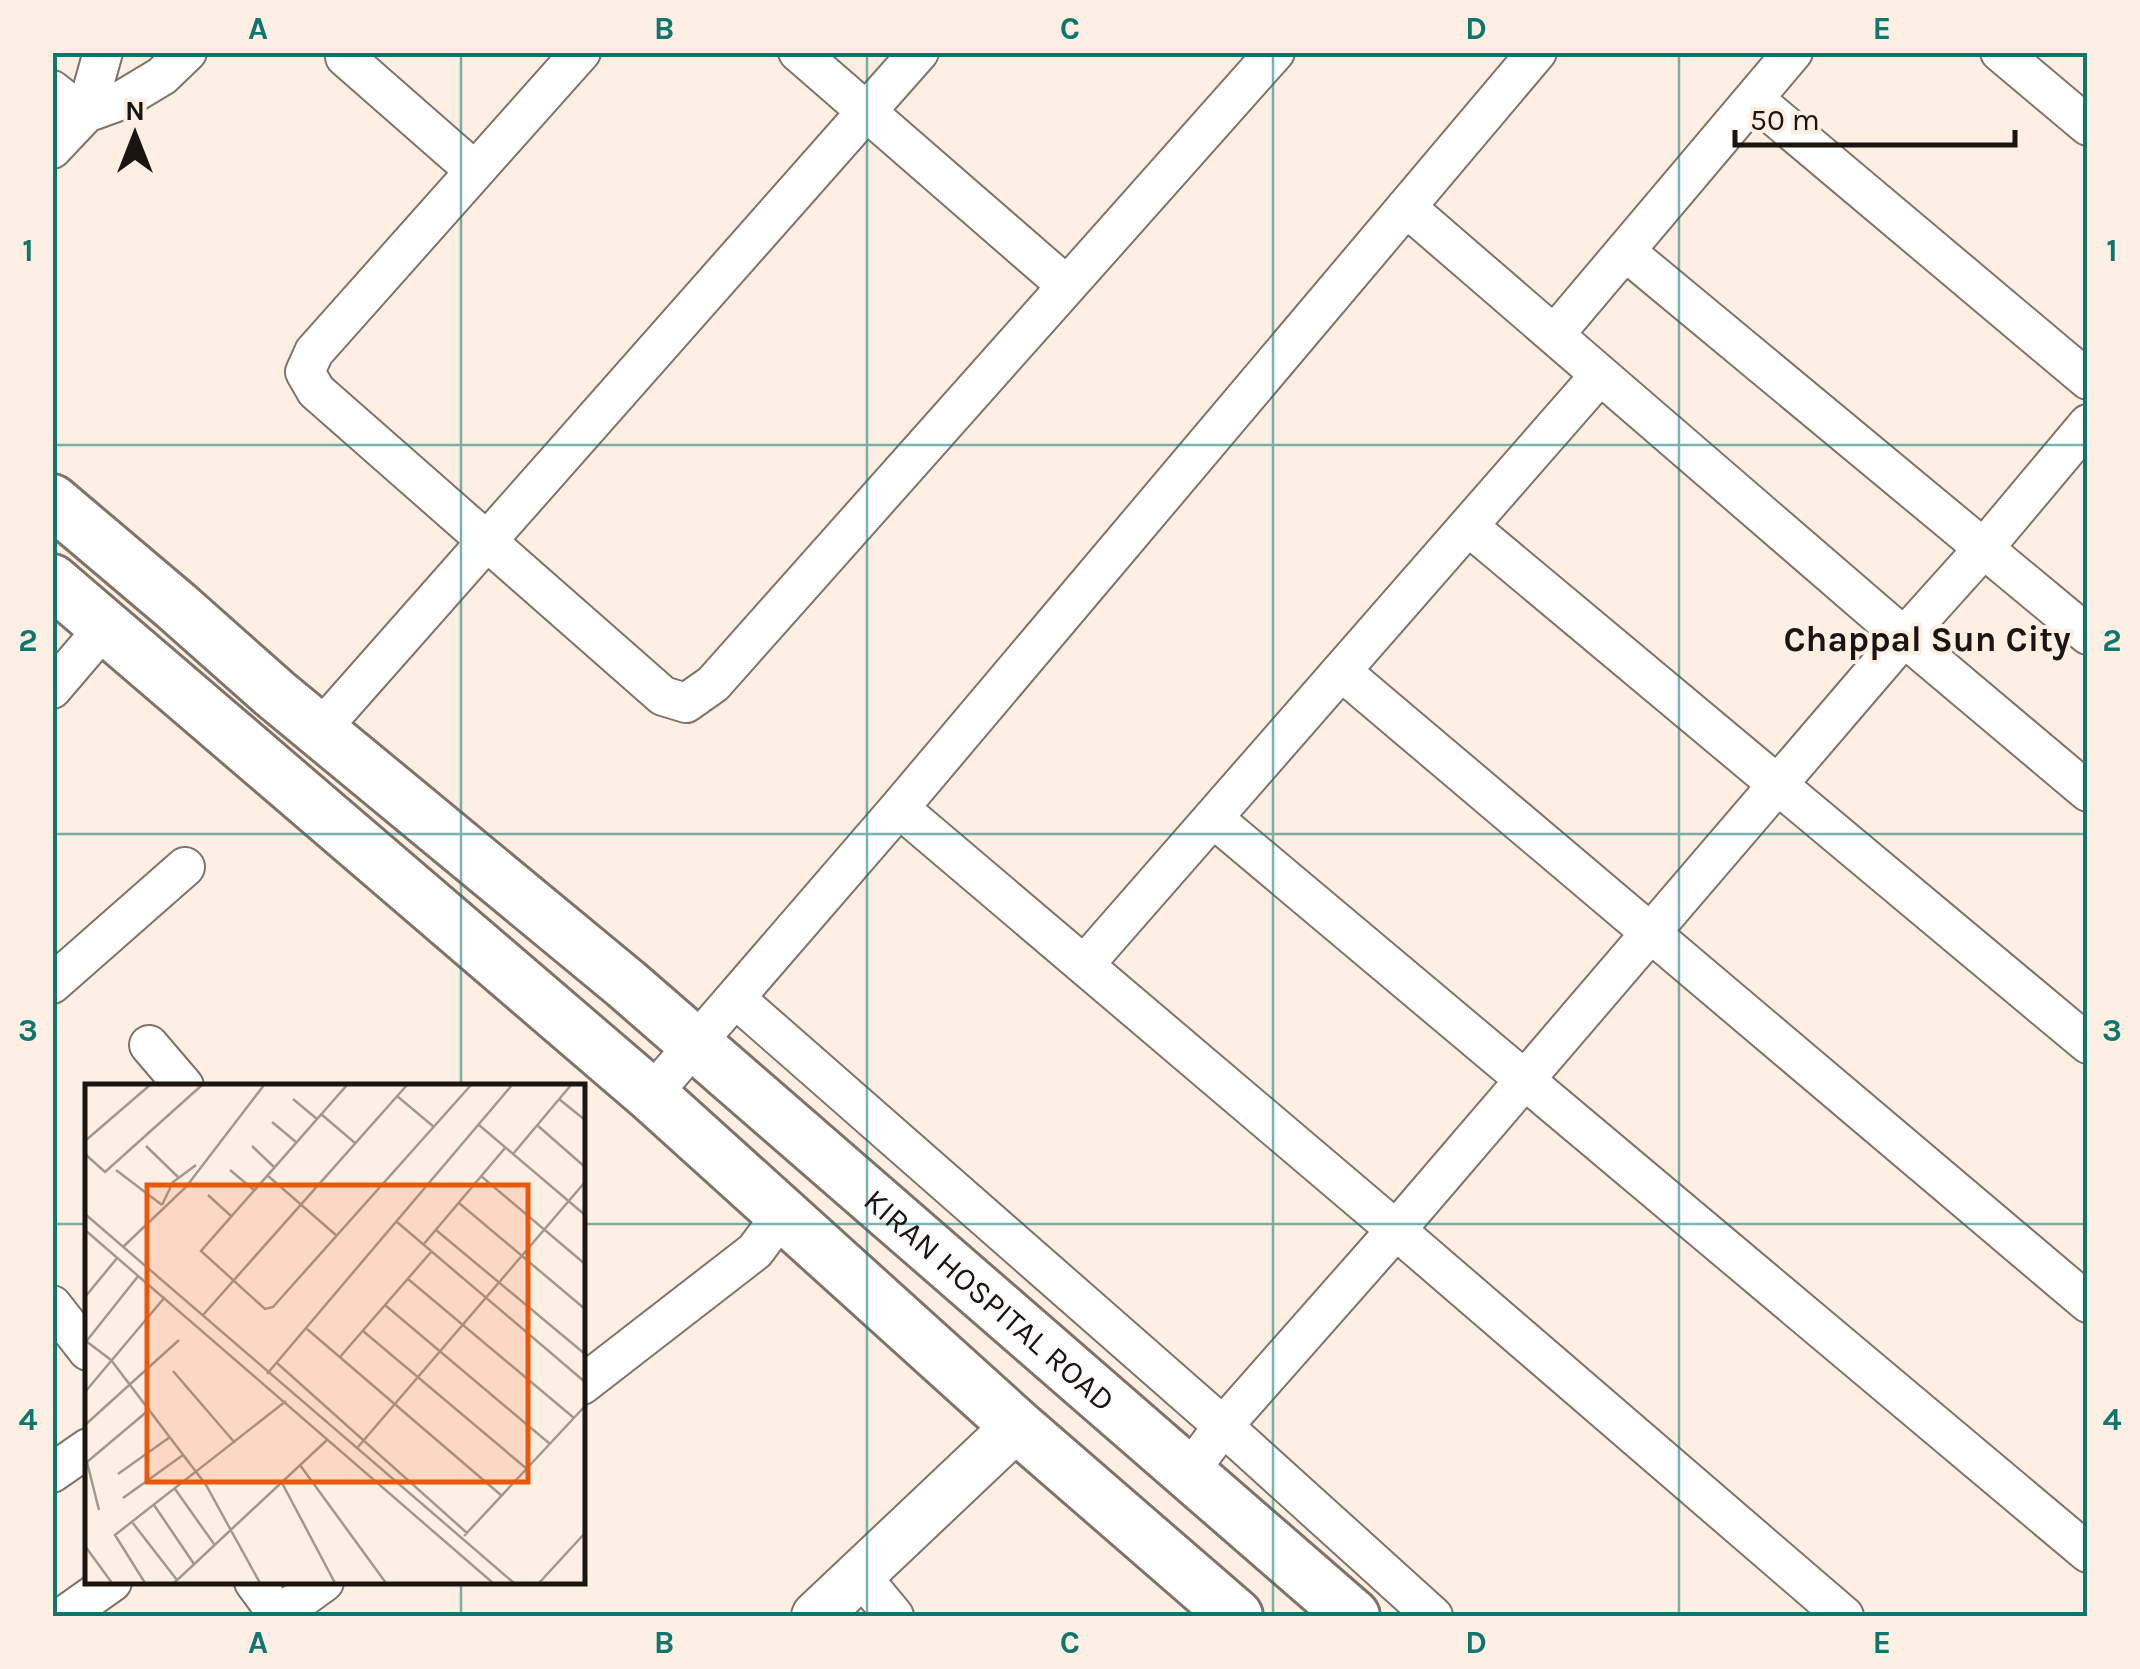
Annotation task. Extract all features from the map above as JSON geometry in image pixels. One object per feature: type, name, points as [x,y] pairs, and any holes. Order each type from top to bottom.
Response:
[{"type":"main road","name":"KIRAN HOSPITAL ROAD","points":[[52,501],[319,730],[626,984],[1353,1616]]},
{"type":"main road","points":[[52,581],[650,1094],[1017,1426],[1236,1616]]},
{"type":"main road","points":[[120,639],[176,606]]},
{"type":"street","points":[[85,114],[103,52]]},
{"type":"street","points":[[52,149],[85,114],[122,100],[162,76],[187,52]]},
{"type":"street","points":[[581,52],[314,352],[304,372],[316,391],[663,696],[686,703],[713,684],[1275,52]]},
{"type":"street","points":[[798,52],[1068,286]]},
{"type":"street","points":[[319,730],[919,52]]},
{"type":"street","points":[[650,1094],[899,808],[1537,52]]},
{"type":"street","points":[[1554,335],[1793,52]]},
{"type":"street","points":[[2000,52],[2088,126]]},
{"type":"street","points":[[345,57],[475,171]]},
{"type":"street","points":[[52,90],[85,114]]},
{"type":"street","points":[[1754,99],[2088,380]]},
{"type":"street","points":[[1406,207],[2088,792]]},
{"type":"street","points":[[1625,251],[2088,635]]},
{"type":"street","points":[[1084,965],[1600,375]]},
{"type":"street","points":[[1188,1473],[1224,1426],[2088,424]]},
{"type":"street","points":[[1468,526],[2088,1044]]},
{"type":"street","points":[[52,688],[120,639]]},
{"type":"street","points":[[1341,672],[2088,1303]]},
{"type":"street","points":[[899,808],[1844,1616]]},
{"type":"street","points":[[1213,818],[2088,1553]]},
{"type":"street","points":[[52,984],[185,868]]},
{"type":"street","points":[[734,998],[1224,1426],[1433,1616]]},
{"type":"street","points":[[149,1046],[182,1084]]},
{"type":"street","points":[[585,1383],[756,1251],[783,1214]]},
{"type":"street","points":[[52,1305],[85,1348]]},
{"type":"street","points":[[816,1616],[1017,1426]]},
{"type":"street","points":[[52,1473],[85,1450]]},
{"type":"street","points":[[860,1575],[894,1616]]},
{"type":"street","points":[[64,1616],[109,1584]]},
{"type":"street","points":[[255,1584],[278,1616],[321,1584]]},
{"type":"district","name":"Chappal Sun City","points":[[1927,639]]}]
